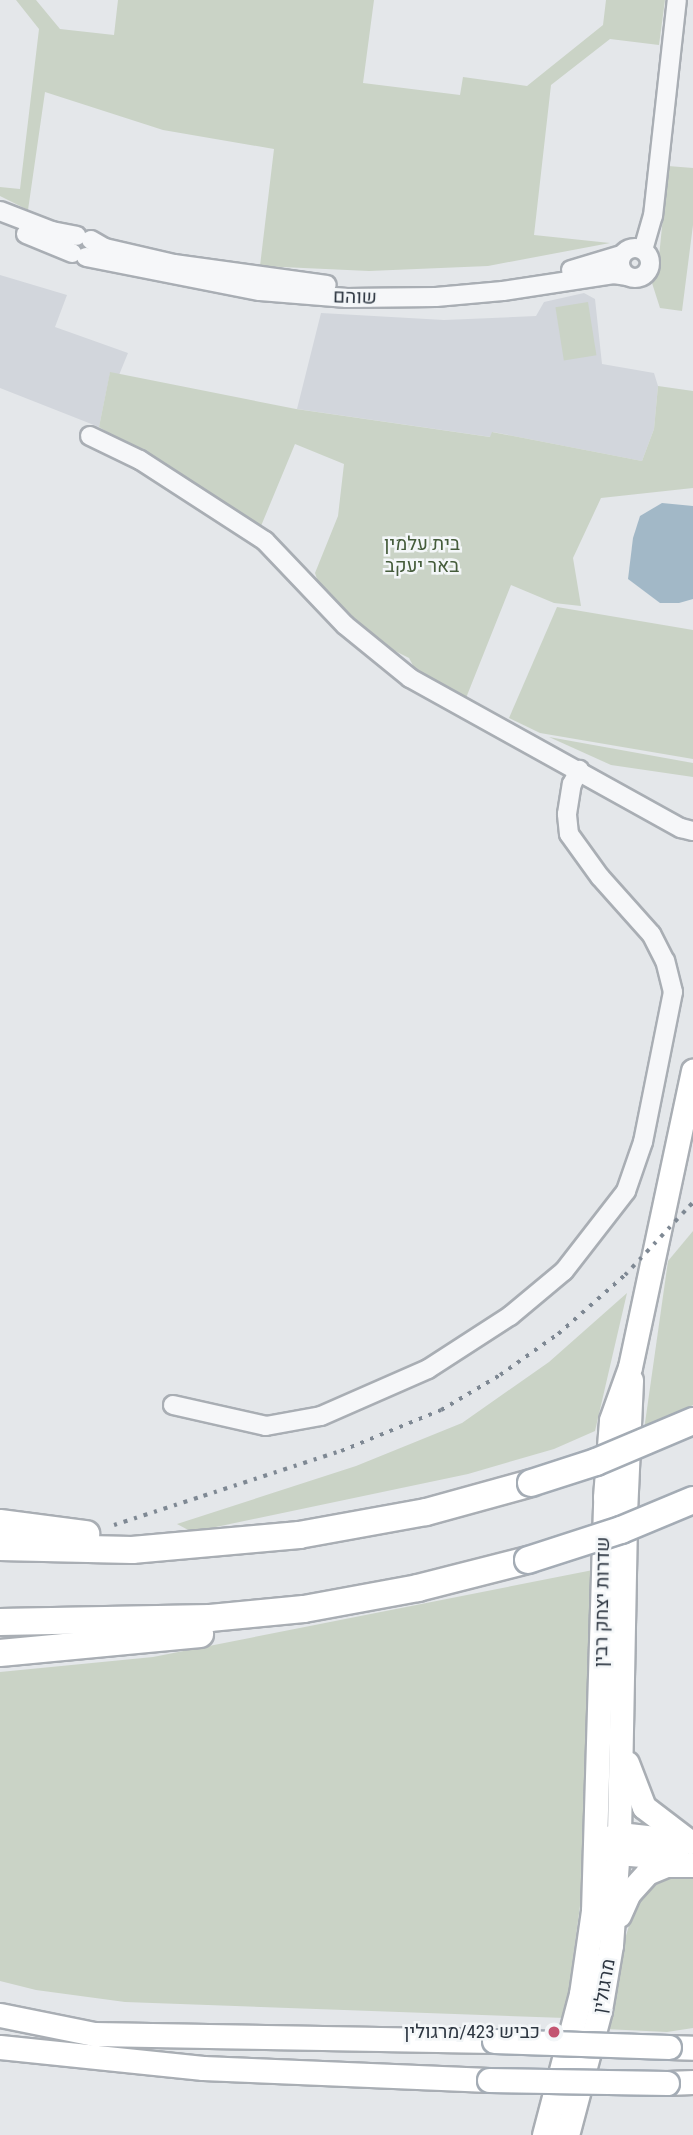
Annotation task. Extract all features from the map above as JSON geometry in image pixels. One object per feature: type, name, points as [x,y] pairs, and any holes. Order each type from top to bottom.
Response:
[{"type":"highway","points":[[0,1547],[132,1549],[186,1546],[299,1535],[373,1523],[531,1483],[596,1462],[693,1421]]},
{"type":"highway","points":[[0,1653],[233,1631],[528,1560],[621,1530],[693,1500]]},
{"type":"highway","points":[[0,1523],[186,1546]]},
{"type":"highway","points":[[0,1622],[210,1618],[304,1609],[379,1596]]},
{"type":"main road","name":"שדרות יצחק רבין","points":[[597,1842],[606,1466],[614,1407],[630,1367],[693,1070]]},
{"type":"main road","name":"שדרות יצחק רבין","points":[[619,1844],[630,1367]]},
{"type":"main road","points":[[621,1732],[629,1772],[644,1807],[692,1854]]},
{"type":"main road","points":[[597,1842],[692,1854]]},
{"type":"main road","name":"מרגולין","points":[[544,2135],[565,2062],[584,1972],[593,1910],[597,1842]]},
{"type":"main road","name":"מרגולין","points":[[567,2135],[600,2010],[611,1945],[619,1844]]},
{"type":"main road","points":[[611,1945],[620,1916],[636,1882],[656,1868],[680,1864],[692,1854]]},
{"type":"main road","points":[[0,2015],[94,2034],[494,2041],[693,2048]]},
{"type":"main road","points":[[0,2047],[203,2068],[489,2080],[693,2082]]},
{"type":"street","points":[[643,250],[653,216],[677,0]]},
{"type":"street","name":"שוהם","points":[[0,211],[60,234],[182,265],[272,279],[362,287],[433,286],[510,279],[570,271],[621,255]]},
{"type":"street","name":"שוהם","points":[[0,224],[79,255],[260,291],[347,298],[436,297],[626,275]]},
{"type":"street","points":[[79,255],[93,249],[84,238]]},
{"type":"street","points":[[631,248],[643,250],[650,259],[648,271],[638,278],[626,275],[620,266],[621,255],[631,248]]},
{"type":"street","points":[[90,436],[140,460],[265,541],[345,625],[410,678],[689,829]]},
{"type":"street","points":[[173,1405],[266,1426],[321,1416],[428,1369],[510,1315],[564,1271],[626,1191],[643,1142],[673,992],[665,961],[651,934],[600,877],[569,834],[567,814],[572,784],[579,771]]},
{"type":"shaded area","points":[[0,275],[67,295],[55,327],[128,353],[119,375],[110,373],[99,427],[0,388]]},
{"type":"shaded area","points":[[584,293],[595,299],[602,364],[654,373],[658,386],[654,429],[642,461],[493,432],[491,437],[297,409],[321,313],[444,320],[536,316],[544,302]]},
{"type":"green space","points":[[16,0],[36,0],[60,29],[114,35],[118,0],[374,0],[363,83],[460,95],[463,77],[527,86],[603,25],[606,0],[665,0],[659,45],[610,39],[551,85],[534,235],[610,243],[488,266],[369,271],[260,266],[274,149],[163,130],[45,92],[28,210],[0,196],[0,187],[20,189],[39,29]]},
{"type":"green space","points":[[668,166],[693,168],[693,225],[682,311],[660,308],[652,283],[658,267]]},
{"type":"green space","points":[[588,302],[596,355],[564,360],[555,307]]},
{"type":"green space","name":"בית עלמין באר יעקב","points":[[110,372],[296,409],[490,437],[492,432],[642,461],[654,429],[658,386],[693,391],[693,488],[601,498],[573,558],[581,606],[554,603],[511,585],[466,698],[418,675],[409,658],[389,648],[349,616],[318,582],[315,573],[338,516],[344,464],[295,444],[261,526],[99,427]]},
{"type":"green space","points":[[557,607],[693,630],[693,759],[540,733],[509,718]]},
{"type":"green space","points":[[549,737],[693,763],[693,777],[611,765]]},
{"type":"green space","points":[[693,1231],[693,1405],[644,1430],[668,1261]]},
{"type":"green space","points":[[627,1293],[595,1431],[554,1449],[468,1474],[192,1532],[177,1524],[356,1466],[462,1423],[549,1362]]},
{"type":"green space","points":[[593,1570],[590,1742],[580,1906],[565,2018],[125,2002],[36,1990],[0,1981],[0,1672],[153,1657]]},
{"type":"green space","points":[[667,1876],[693,1879],[693,2028],[667,2032],[605,2029],[624,1942],[636,1903],[654,1880]]},
{"type":"water","points":[[662,503],[693,506],[693,599],[679,603],[660,603],[628,579],[633,538],[640,516]]},
{"type":"railway","points":[[114,1525],[341,1451],[441,1410],[500,1375],[558,1334],[625,1275],[693,1202]]},
{"type":"place","name":"כביש 423/מרגולין","points":[[554,2032]]}]
